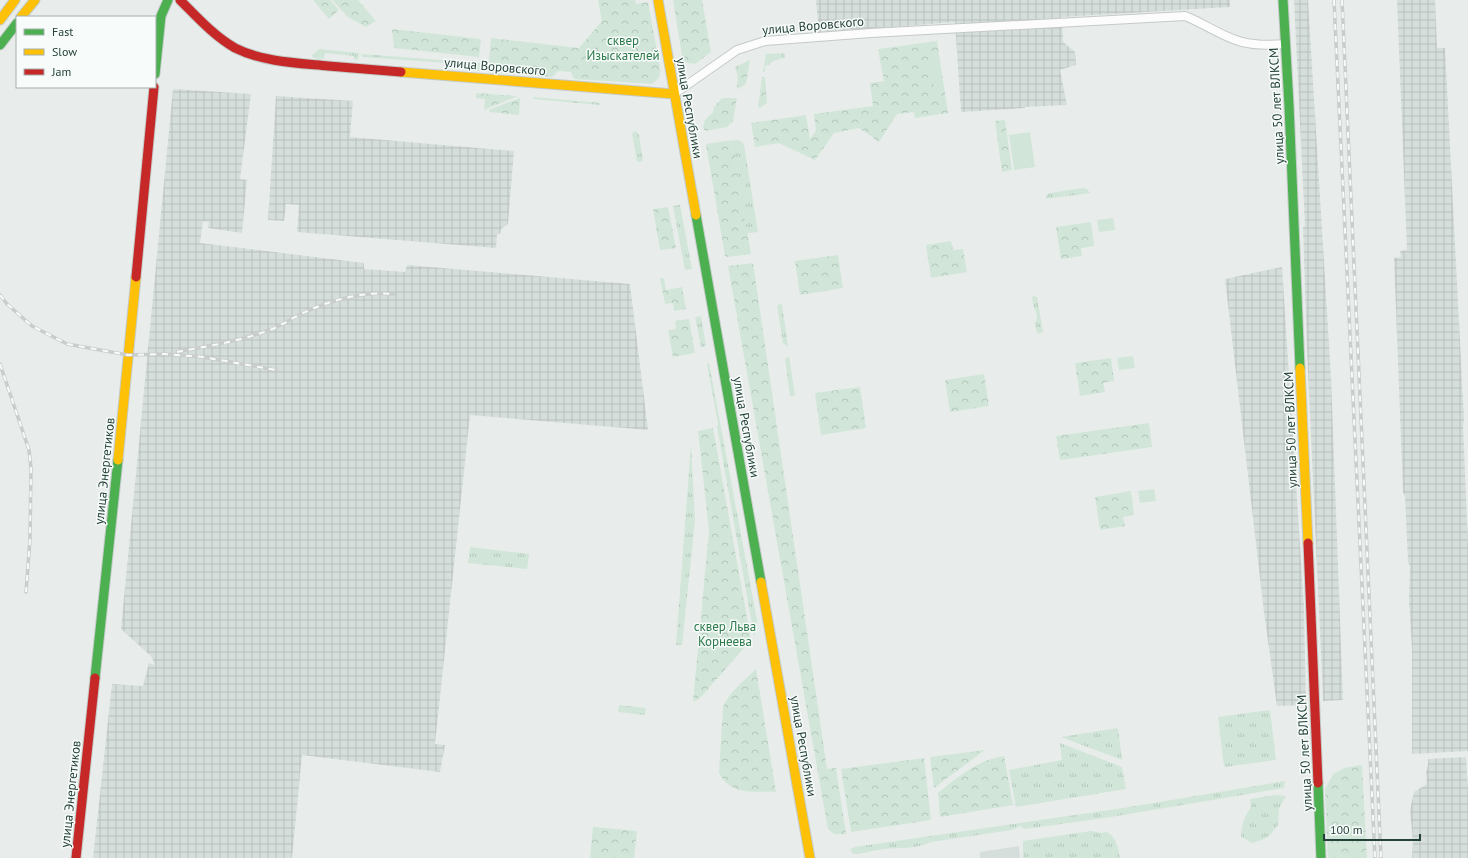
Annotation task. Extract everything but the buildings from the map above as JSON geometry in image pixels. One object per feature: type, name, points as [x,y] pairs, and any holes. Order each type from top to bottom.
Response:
[{"type":"street","points":[[0,20],[15,0]]},
{"type":"street","points":[[22,16],[35,0]]},
{"type":"street","points":[[156,64],[161,16],[168,0]]},
{"type":"street","name":"улица Воровского","points":[[180,0],[208,28],[227,42],[246,52],[263,58],[305,64],[674,94],[737,50],[765,41],[879,33],[1185,16],[1238,41],[1258,45],[1286,44]]},
{"type":"street","name":"улица Республики","points":[[658,0],[810,858]]},
{"type":"street","name":"улица 50 лет ВЛКСМ","points":[[1283,0],[1321,858]]},
{"type":"street","points":[[0,45],[16,24]]},
{"type":"street","name":"улица Энергетиков","points":[[76,858],[122,425],[154,88]]},
{"type":"shaded area","points":[[816,0],[1230,0],[1230,7],[1062,17],[1063,42],[1075,52],[1076,65],[1060,70],[1067,105],[961,112],[955,22],[819,33]]},
{"type":"shaded area","points":[[1294,0],[1308,0],[1331,377],[1343,700],[1323,701],[1307,349],[1303,227],[1305,226]]},
{"type":"shaded area","points":[[1397,0],[1435,0],[1437,48],[1445,48],[1464,420],[1468,545],[1468,751],[1412,754],[1412,648],[1409,601],[1410,566],[1408,562],[1405,496],[1403,492],[1394,258],[1401,257],[1400,251],[1407,250]]},
{"type":"shaded area","points":[[173,89],[251,94],[240,179],[247,180],[242,233],[208,228],[209,222],[203,221],[200,243],[364,263],[364,269],[405,272],[407,265],[630,284],[648,430],[470,415],[435,744],[445,745],[440,772],[302,755],[292,858],[93,858],[112,684],[143,686],[149,663],[155,665],[151,656],[121,629]]},
{"type":"shaded area","points":[[276,96],[353,101],[350,137],[514,151],[508,224],[501,229],[500,234],[497,234],[496,248],[297,232],[299,205],[286,204],[284,221],[268,220]]},
{"type":"shaded area","points":[[1282,267],[1304,607],[1306,705],[1277,706],[1264,612],[1225,279]]},
{"type":"shaded area","points":[[1466,757],[1468,791],[1468,858],[1412,858],[1413,842],[1410,810],[1414,792],[1427,784],[1426,772],[1428,759]]},
{"type":"shaded area","points":[[1019,846],[1020,858],[980,858],[980,852]]},
{"type":"green space","points":[[313,0],[330,0],[339,10],[329,19]]},
{"type":"green space","points":[[332,0],[358,0],[376,21],[366,27],[348,17]]},
{"type":"green space","name":"сквер Изыскателей","points":[[598,0],[635,0],[636,4],[648,2],[660,68],[659,78],[652,84],[574,79],[571,72],[558,71],[552,77],[488,72],[491,38],[579,48],[602,21]]},
{"type":"green space","points":[[673,0],[702,0],[711,52],[695,64],[683,62]]},
{"type":"green space","points":[[392,29],[481,39],[479,57],[394,48]]},
{"type":"green space","points":[[937,41],[948,113],[915,118],[914,112],[897,114],[879,142],[859,128],[834,133],[815,160],[779,143],[755,147],[751,123],[806,115],[810,139],[816,131],[814,114],[873,106],[870,83],[884,81],[878,49]]},
{"type":"green space","points":[[319,49],[359,53],[358,60],[354,59],[354,56],[325,53],[324,59],[313,58],[312,55]]},
{"type":"green space","points":[[784,53],[785,58],[773,61],[769,65],[765,66],[765,72],[763,72],[766,54]]},
{"type":"green space","points":[[362,54],[480,63],[479,71],[462,70],[462,64],[362,57]]},
{"type":"green space","points":[[938,58],[942,87],[934,88],[930,59]]},
{"type":"green space","points":[[750,60],[746,84],[738,89],[738,77],[735,67]]},
{"type":"green space","points":[[762,77],[765,77],[767,103],[760,108],[758,107]]},
{"type":"green space","points":[[476,93],[518,96],[484,110],[485,99],[476,98]]},
{"type":"green space","points":[[533,97],[601,103],[600,105],[533,99]]},
{"type":"green space","points":[[520,98],[519,115],[490,112],[489,110]]},
{"type":"green space","points":[[722,98],[737,98],[733,121],[727,127],[705,131],[703,127],[705,120],[713,112],[714,107]]},
{"type":"green space","points":[[1005,120],[1012,170],[1002,172],[995,121]]},
{"type":"green space","points":[[636,131],[639,135],[643,161],[637,162],[632,133]]},
{"type":"green space","points":[[1030,132],[1035,167],[1014,170],[1009,135]]},
{"type":"green space","points":[[725,141],[741,141],[744,145],[758,232],[747,233],[732,145]]},
{"type":"green space","points":[[725,141],[732,145],[751,254],[728,257],[725,256],[706,144]]},
{"type":"green space","points":[[1083,188],[1087,189],[1090,193],[1045,199],[1050,193]]},
{"type":"green space","points":[[680,205],[692,269],[685,270],[673,206]]},
{"type":"green space","points":[[668,207],[676,248],[660,250],[653,209]]},
{"type":"green space","points":[[1113,218],[1115,230],[1099,232],[1097,220]]},
{"type":"green space","points":[[1091,222],[1094,246],[1081,248],[1082,256],[1061,259],[1056,227]]},
{"type":"green space","points":[[951,241],[953,250],[963,249],[967,272],[931,278],[926,245]]},
{"type":"green space","points":[[838,255],[843,288],[800,295],[795,261]]},
{"type":"green space","points":[[753,263],[827,769],[836,768],[846,834],[834,834],[828,829],[728,266]]},
{"type":"green space","points":[[660,278],[664,278],[666,290],[682,287],[686,309],[674,311],[673,303],[665,304]]},
{"type":"green space","points":[[1032,297],[1037,297],[1043,332],[1037,334],[1035,323],[1037,318]]},
{"type":"green space","points":[[782,304],[788,347],[783,343],[777,305]]},
{"type":"green space","points":[[701,316],[706,346],[701,347],[695,317]]},
{"type":"green space","points":[[689,319],[695,353],[673,357],[668,330],[676,329],[675,321]]},
{"type":"green space","points":[[789,356],[795,396],[790,396],[785,359]]},
{"type":"green space","points":[[1133,356],[1135,368],[1119,370],[1117,358]]},
{"type":"green space","points":[[1111,358],[1114,381],[1103,383],[1105,392],[1080,396],[1075,363]]},
{"type":"green space","points":[[709,363],[757,620],[756,632],[754,636],[717,427],[718,423],[707,364]]},
{"type":"green space","points":[[984,374],[989,406],[950,412],[945,380]]},
{"type":"green space","points":[[860,387],[866,428],[821,435],[815,393]]},
{"type":"green space","points":[[1149,423],[1152,447],[1060,460],[1056,436]]},
{"type":"green space","name":"сквер Льва Корнеева","points":[[713,428],[751,640],[701,697],[693,702],[709,530],[698,431]]},
{"type":"green space","points":[[691,444],[695,521],[682,645],[676,645]]},
{"type":"green space","points":[[1154,489],[1156,501],[1140,503],[1138,491]]},
{"type":"green space","points":[[1131,491],[1134,515],[1123,517],[1125,526],[1100,530],[1095,497]]},
{"type":"green space","points":[[470,547],[529,554],[527,569],[468,563]]},
{"type":"green space","name":"сквер Льва Корнеева","points":[[756,669],[776,792],[751,792],[736,789],[730,786],[719,773],[723,707],[733,691]]},
{"type":"green space","points":[[619,705],[646,708],[645,715],[618,712]]},
{"type":"green space","points":[[1270,710],[1276,760],[1224,767],[1218,717]]},
{"type":"green space","points":[[1118,728],[1122,760],[1061,737]]},
{"type":"green space","points":[[1060,743],[1122,767],[1126,789],[1016,807],[1009,770],[1062,760]]},
{"type":"green space","points":[[985,750],[934,788],[930,757]]},
{"type":"green space","points":[[1004,756],[1013,805],[940,817],[938,793],[968,770],[985,761]]},
{"type":"green space","points":[[924,758],[931,820],[851,832],[841,769]]},
{"type":"green space","points":[[1362,765],[1367,858],[1328,858],[1325,789],[1333,774],[1344,768]]},
{"type":"green space","points":[[1285,781],[1284,788],[1105,818],[1024,829],[1020,826],[1012,830],[931,842],[925,845],[912,847],[875,850],[860,854],[853,854],[850,849],[855,847],[1123,808]]},
{"type":"green space","points":[[1275,795],[1286,796],[1279,808],[1278,825],[1271,834],[1264,839],[1252,843],[1241,837],[1244,821],[1251,807],[1250,799]]},
{"type":"green space","points":[[593,827],[637,831],[634,858],[590,858]]},
{"type":"green space","points":[[1091,831],[1101,833],[1107,832],[1110,834],[1119,850],[1120,858],[1023,858],[1023,841]]},
{"type":"railway","points":[[1334,0],[1375,858]]},
{"type":"railway","points":[[1342,0],[1381,858]]},
{"type":"railway","points":[[177,352],[256,335],[308,311],[344,298],[381,293],[394,294]]},
{"type":"railway","points":[[0,295],[7,304],[32,326],[67,344],[128,355],[165,354],[203,357],[276,370]]},
{"type":"railway","points":[[0,364],[29,450],[31,468],[30,539],[26,592]]},
{"type":"traffic: fast","points":[[156,64],[161,16],[168,0]]},
{"type":"traffic: fast","points":[[1283,0],[1300,368]]},
{"type":"traffic: fast","points":[[0,45],[16,24]]},
{"type":"traffic: fast","points":[[696,215],[761,582]]},
{"type":"traffic: fast","points":[[95,678],[118,460]]},
{"type":"traffic: fast","points":[[1318,783],[1321,858]]},
{"type":"traffic: slow","points":[[0,20],[15,0]]},
{"type":"traffic: slow","points":[[22,16],[35,0]]},
{"type":"traffic: slow","points":[[658,0],[696,215]]},
{"type":"traffic: slow","points":[[401,72],[674,94]]},
{"type":"traffic: slow","points":[[118,460],[136,277]]},
{"type":"traffic: slow","points":[[1300,368],[1308,543]]},
{"type":"traffic: slow","points":[[761,582],[810,858]]},
{"type":"traffic: jam","points":[[180,0],[220,38],[246,53],[292,63],[401,72]]},
{"type":"traffic: jam","points":[[136,277],[154,88]]},
{"type":"traffic: jam","points":[[1308,543],[1318,783]]},
{"type":"traffic: jam","points":[[76,858],[95,678]]}]
